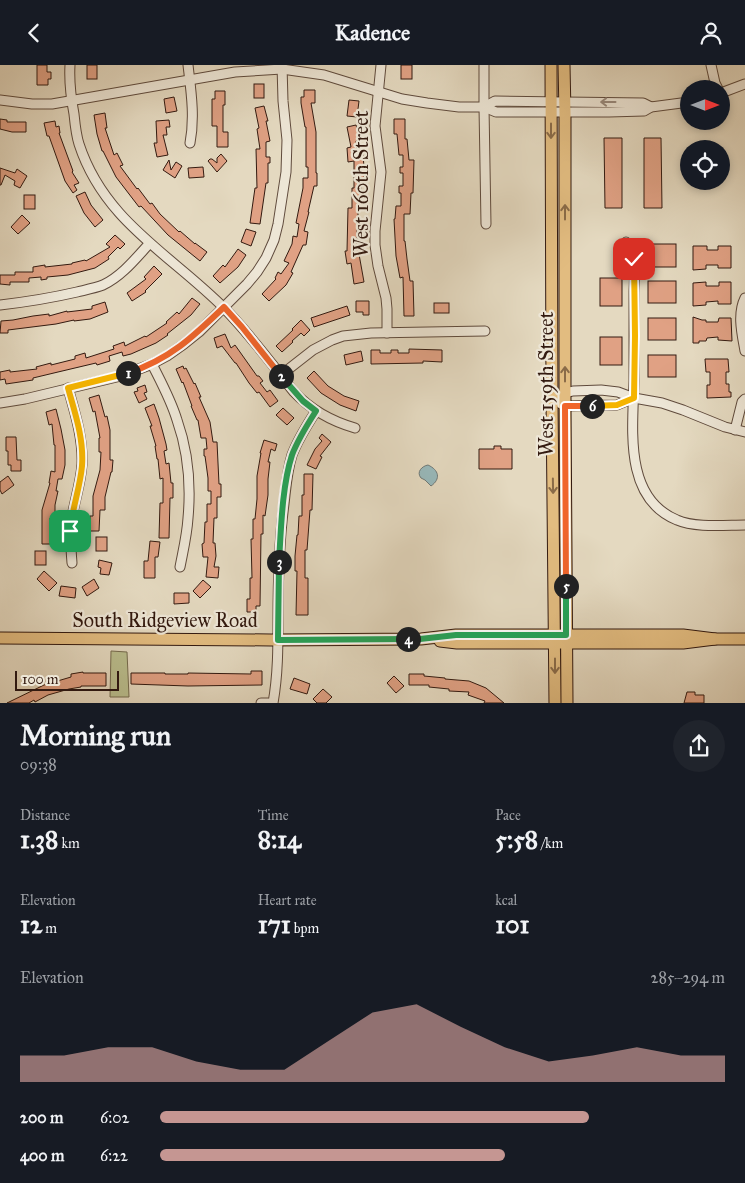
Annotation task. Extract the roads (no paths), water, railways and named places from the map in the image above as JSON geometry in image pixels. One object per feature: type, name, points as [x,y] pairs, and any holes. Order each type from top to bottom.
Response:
[{"type":"main road","name":"West 159th Street","points":[[551,65],[552,401],[560,639],[567,703]]},
{"type":"main road","name":"West 159th Street","points":[[555,703],[560,639],[565,406],[564,65]]},
{"type":"main road","name":"South Ridgeview Road","points":[[0,638],[420,639],[457,643],[560,639],[684,643],[715,639],[745,639]]},
{"type":"street","points":[[70,65],[69,81],[79,144],[98,186],[121,215],[150,244],[224,307],[298,396],[316,411],[333,421],[355,428]]},
{"type":"street","points":[[188,65],[192,115],[190,143]]},
{"type":"street","name":"West 160th Street","points":[[381,65],[375,126],[381,163],[375,245],[386,303],[387,333]]},
{"type":"street","points":[[484,65],[486,224]]},
{"type":"street","points":[[710,65],[714,80]]},
{"type":"street","points":[[0,100],[32,104],[52,104],[189,79],[282,67],[324,75],[402,99],[459,107],[484,107],[495,101],[551,107],[644,111],[651,107],[680,103]]},
{"type":"street","points":[[0,403],[25,399],[121,375],[152,364],[184,345],[199,332],[257,272],[274,241],[285,181],[288,152],[282,67]]},
{"type":"street","points":[[730,90],[745,84]]},
{"type":"street","points":[[626,242],[634,259],[633,451],[636,467],[645,492],[659,510],[688,524],[745,525]]},
{"type":"street","points":[[0,305],[48,298],[103,285],[128,267],[150,244]]},
{"type":"street","points":[[745,298],[741,311],[741,327],[745,351]]},
{"type":"street","points":[[281,375],[314,350],[343,336],[355,334],[485,331]]},
{"type":"street","points":[[152,364],[177,420],[189,479],[188,518],[180,567]]},
{"type":"street","points":[[68,388],[82,450],[81,474],[71,525],[72,563]]},
{"type":"street","points":[[552,401],[565,393],[573,391],[601,390],[618,392],[634,398],[662,403],[725,427],[745,432]]},
{"type":"street","points":[[552,401],[565,406],[617,405],[634,398]]},
{"type":"street","points":[[735,430],[742,402],[745,399]]},
{"type":"street","points":[[273,703],[278,675],[278,563],[286,481],[290,461],[297,443],[316,411]]},
{"type":"street","points":[[261,703],[268,703]]},
{"type":"water","points":[[428,465],[435,469],[437,475],[436,480],[431,486],[419,474],[422,468]]}]
